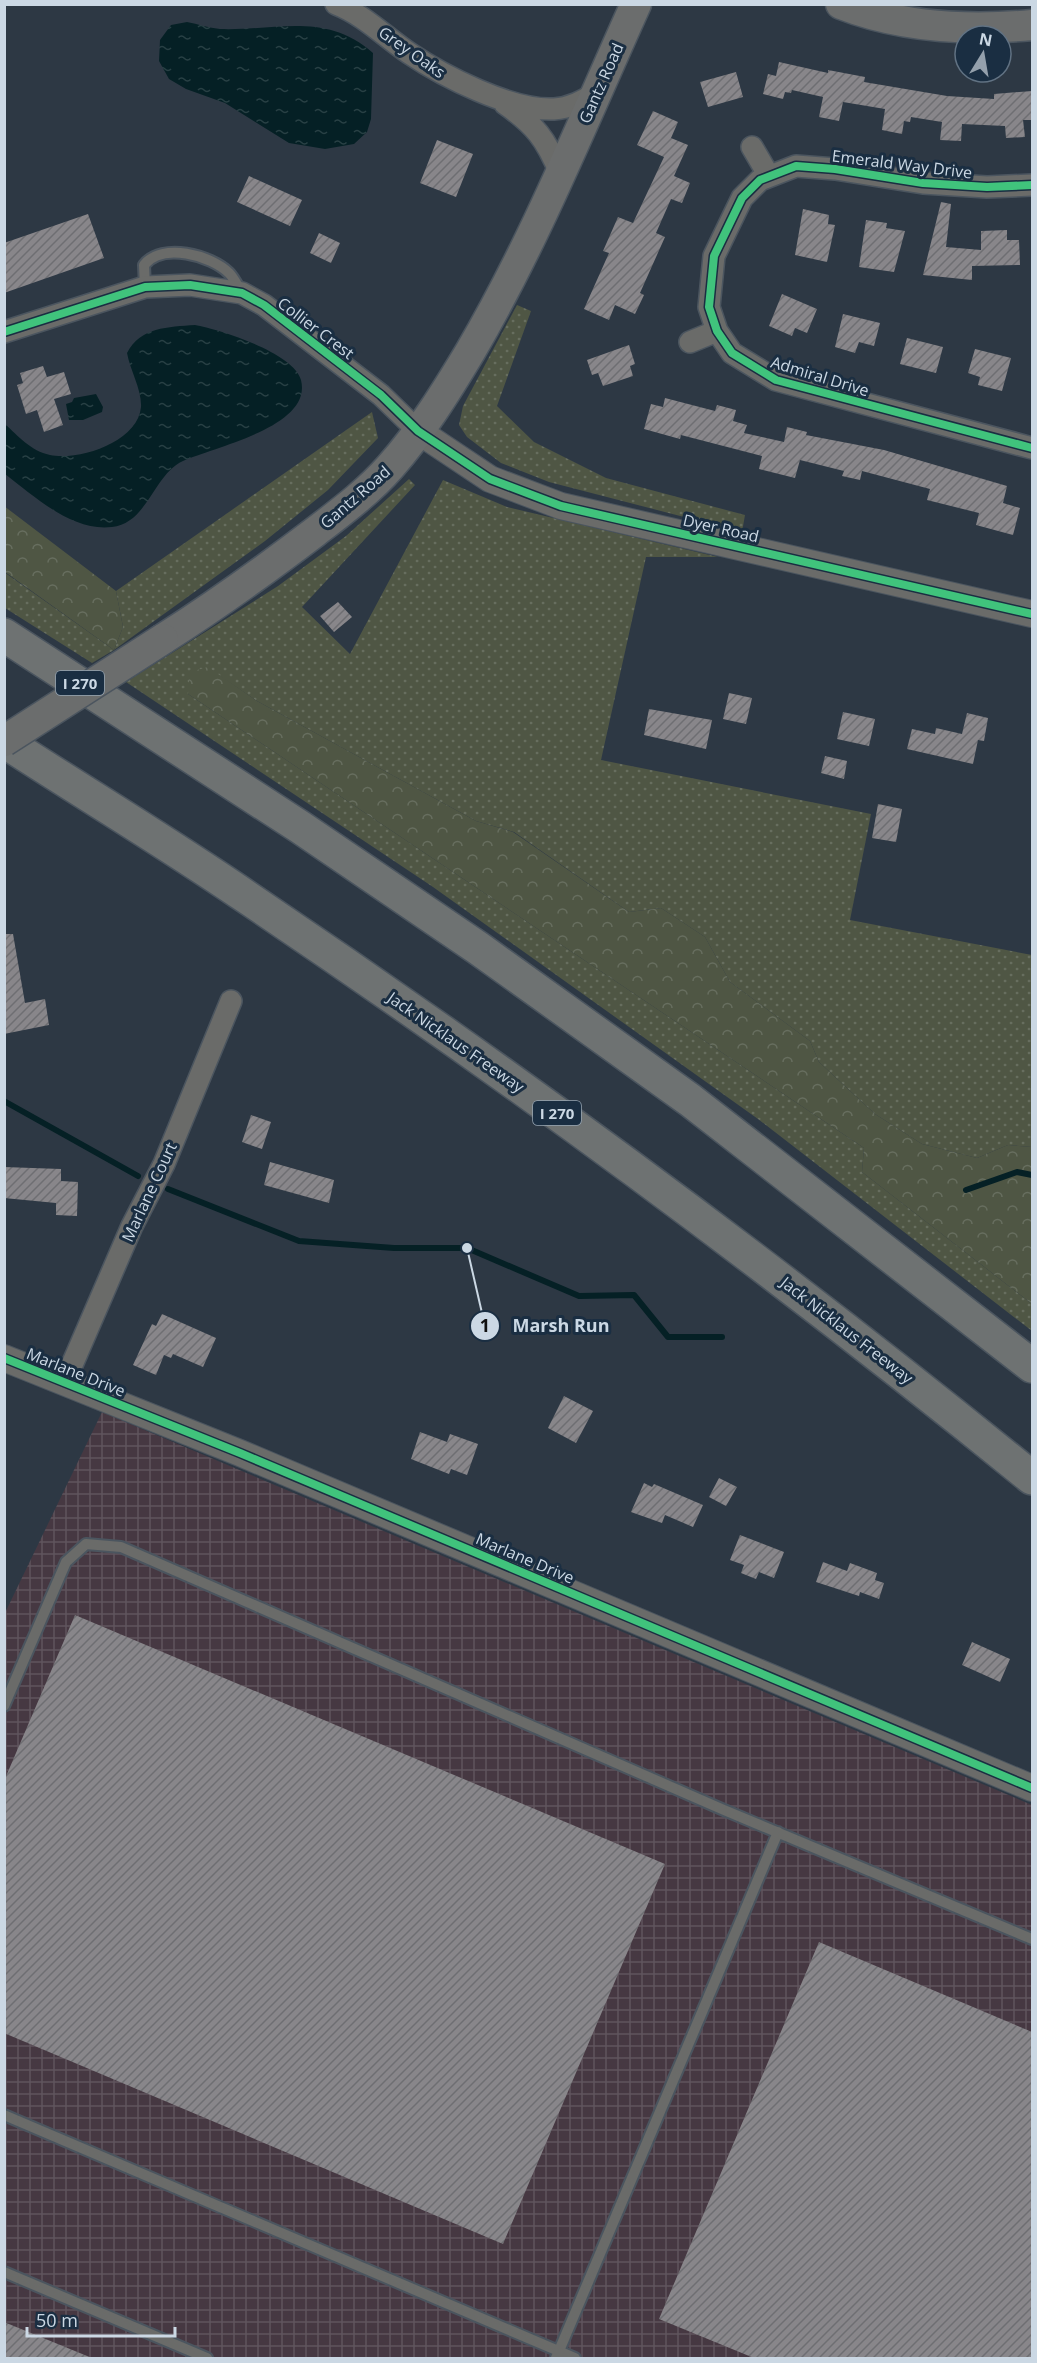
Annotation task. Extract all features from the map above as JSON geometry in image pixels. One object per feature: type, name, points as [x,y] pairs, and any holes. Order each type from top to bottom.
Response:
[{"type":"highway","name":"I 270","points":[[4,635],[300,827],[488,955],[690,1100],[1032,1366]]},
{"type":"highway","name":"Jack Nicklaus Freeway","points":[[4,741],[242,894],[423,1017],[636,1169],[844,1326],[1032,1478]]},
{"type":"main road","name":"Gantz Road","points":[[4,741],[163,639],[271,566],[367,491],[391,467],[444,395],[493,312],[560,173],[636,4]]},
{"type":"main road","points":[[841,4],[887,20],[926,26],[1002,28],[1032,25]]},
{"type":"street","name":"Grey Oaks","points":[[336,4],[367,20],[406,51],[448,78],[492,95],[519,104],[552,109],[579,103],[596,93]]},
{"type":"street","name":"Grey Oaks","points":[[492,95],[538,129],[560,173]]},
{"type":"street","points":[[752,147],[770,176]]},
{"type":"street","name":"Emerald Way Drive","points":[[770,176],[796,166],[835,169],[923,183],[987,187],[1032,184]]},
{"type":"street","name":"Admiral Drive","points":[[770,176],[760,180],[742,198],[714,256],[709,307],[717,331],[732,353],[776,380],[1032,448]]},
{"type":"street","name":"Collier Crest","points":[[4,332],[145,288],[190,285],[242,293],[264,305],[381,395],[418,431]]},
{"type":"street","points":[[690,342],[717,331]]},
{"type":"street","name":"Dyer Road","points":[[418,431],[490,479],[561,506],[1032,614]]},
{"type":"street","name":"Marlane Court","points":[[65,1381],[132,1226],[164,1164],[231,1001]]},
{"type":"street","name":"Marlane Drive","points":[[4,1358],[65,1381],[1032,1788]]},
{"type":"lane","points":[[145,288],[144,265],[153,256],[168,253],[212,261],[229,273],[242,293]]},
{"type":"lane","points":[[4,1706],[66,1562],[86,1545],[121,1546],[778,1832],[1032,1938]]},
{"type":"lane","points":[[558,2355],[778,1832]]},
{"type":"lane","points":[[4,2115],[558,2355],[575,2358]]},
{"type":"lane","points":[[4,2272],[207,2358]]},
{"type":"shaded area","points":[[102,1412],[1032,1805],[1032,2358],[5,2358],[4,1615]]},
{"type":"green space","points":[[517,305],[531,311],[497,406],[534,442],[606,478],[745,515],[742,532],[549,482],[501,463],[467,437],[459,425],[463,406]]},
{"type":"green space","points":[[372,412],[378,438],[328,490],[265,541],[114,650],[123,627],[116,591]]},
{"type":"green space","points":[[409,479],[415,485],[302,607],[350,654],[443,480],[507,507],[718,557],[646,557],[601,760],[871,814],[850,920],[1032,955],[1032,1147],[1008,1145],[977,1158],[922,1144],[875,1114],[819,1062],[810,1041],[730,982],[705,937],[661,908],[629,912],[514,832],[476,821],[257,701],[208,668],[188,694],[864,1148],[862,1172],[1032,1304],[1032,1331],[758,1119],[433,887],[126,682],[278,586],[346,536]]},
{"type":"green space","points":[[4,506],[116,591],[123,627],[114,650],[5,572]]},
{"type":"green space","points":[[4,572],[114,650],[92,663],[5,608]]},
{"type":"green space","points":[[208,667],[257,701],[476,821],[513,832],[629,912],[661,908],[705,937],[730,982],[810,1041],[819,1062],[875,1114],[922,1144],[977,1158],[1008,1145],[1032,1147],[1032,1304],[862,1172],[864,1148],[188,694],[190,672]]},
{"type":"water","points":[[187,22],[220,29],[318,27],[355,40],[373,53],[371,119],[367,132],[354,144],[325,149],[289,143],[225,103],[186,89],[169,79],[159,61],[160,40],[171,25]]},
{"type":"water","points":[[195,325],[237,337],[285,361],[295,370],[301,380],[301,396],[292,411],[277,423],[258,433],[183,461],[164,477],[134,517],[124,524],[112,527],[82,524],[68,518],[41,502],[5,474],[5,424],[31,447],[50,455],[76,455],[91,452],[119,439],[130,430],[141,407],[140,394],[127,353],[133,344],[147,333],[156,330]]},
{"type":"water","points":[[96,394],[103,407],[102,412],[83,420],[69,420],[66,404],[72,402],[74,398]]},
{"type":"building","points":[[779,62],[828,73],[828,70],[865,77],[864,82],[947,96],[994,99],[994,94],[1032,91],[1032,120],[1023,120],[1025,137],[1006,138],[1005,126],[962,124],[961,141],[940,140],[942,122],[911,117],[910,122],[904,121],[902,134],[882,130],[885,109],[843,102],[839,121],[819,117],[823,97],[792,90],[791,93],[785,92],[783,99],[763,94],[768,74],[776,76]]},
{"type":"building","points":[[736,72],[743,97],[708,107],[700,82]]},
{"type":"building","points":[[653,111],[678,122],[671,138],[688,145],[674,176],[690,183],[682,203],[671,199],[656,233],[665,237],[640,293],[644,295],[635,314],[615,305],[609,320],[584,309],[609,253],[603,251],[618,217],[633,223],[664,157],[637,145]]},
{"type":"building","points":[[437,140],[473,154],[456,197],[420,183]]},
{"type":"building","points":[[249,176],[302,200],[290,226],[237,202]]},
{"type":"building","points":[[941,202],[951,204],[946,247],[981,250],[981,231],[1007,230],[1007,240],[1019,240],[1020,265],[972,266],[972,280],[923,275]]},
{"type":"building","points":[[803,209],[829,215],[828,224],[835,225],[827,262],[795,255]]},
{"type":"building","points":[[88,214],[104,258],[4,293],[4,243]]},
{"type":"building","points":[[866,220],[887,223],[886,228],[905,231],[894,272],[859,267]]},
{"type":"building","points":[[319,233],[340,243],[331,263],[310,253]]},
{"type":"building","points":[[782,294],[817,309],[807,333],[795,328],[792,336],[769,326]]},
{"type":"building","points":[[843,314],[880,323],[874,346],[859,342],[855,353],[835,347]]},
{"type":"building","points":[[907,338],[943,347],[936,373],[900,364]]},
{"type":"building","points":[[629,345],[635,364],[630,366],[633,376],[603,386],[598,373],[592,375],[587,360]]},
{"type":"building","points":[[975,349],[1011,358],[1002,391],[978,385],[980,377],[968,373]]},
{"type":"building","points":[[43,366],[47,377],[64,372],[71,394],[54,399],[63,425],[44,432],[37,410],[26,414],[17,385],[23,383],[20,373]]},
{"type":"building","points":[[665,398],[715,411],[717,405],[736,410],[733,421],[747,425],[744,433],[784,442],[787,427],[807,432],[806,435],[884,450],[1007,486],[1003,503],[1020,508],[1013,535],[976,525],[979,513],[927,500],[930,489],[862,471],[860,480],[842,476],[844,471],[800,460],[795,478],[759,469],[762,456],[681,435],[680,439],[644,429],[651,404],[663,407]]},
{"type":"building","points":[[338,602],[352,617],[334,632],[320,616]]},
{"type":"building","points":[[729,693],[752,698],[746,724],[723,719]]},
{"type":"building","points":[[649,709],[712,720],[706,749],[644,735]]},
{"type":"building","points":[[843,712],[875,719],[869,746],[837,739]]},
{"type":"building","points":[[967,713],[988,718],[984,741],[978,740],[973,764],[907,749],[912,729],[935,734],[936,728],[962,734]]},
{"type":"building","points":[[825,756],[847,761],[844,779],[821,773]]},
{"type":"building","points":[[878,804],[902,809],[896,842],[872,838]]},
{"type":"building","points":[[4,934],[13,934],[25,1003],[45,999],[49,1025],[4,1034]]},
{"type":"building","points":[[251,1115],[271,1122],[262,1149],[242,1142]]},
{"type":"building","points":[[270,1162],[334,1180],[329,1203],[264,1185]]},
{"type":"building","points":[[4,1167],[61,1169],[61,1181],[78,1182],[77,1216],[56,1215],[56,1203],[4,1198]]},
{"type":"building","points":[[162,1314],[216,1338],[203,1367],[173,1354],[171,1358],[164,1355],[156,1375],[133,1365],[152,1324],[156,1326]]},
{"type":"building","points":[[564,1396],[593,1411],[576,1443],[548,1428]]},
{"type":"building","points":[[420,1432],[447,1442],[450,1434],[478,1444],[467,1475],[451,1469],[449,1474],[411,1459]]},
{"type":"building","points":[[719,1478],[737,1487],[726,1506],[709,1497]]},
{"type":"building","points":[[644,1483],[652,1487],[654,1484],[703,1505],[693,1527],[665,1515],[662,1523],[631,1512]]},
{"type":"building","points":[[740,1535],[784,1552],[774,1578],[759,1572],[756,1579],[741,1573],[744,1565],[730,1560]]},
{"type":"building","points":[[823,1562],[847,1571],[850,1563],[877,1573],[875,1580],[884,1583],[879,1599],[860,1592],[859,1596],[816,1582]]},
{"type":"building","points":[[75,1615],[665,1864],[503,2244],[4,2033],[4,1781]]},
{"type":"building","points":[[972,1642],[1010,1659],[1000,1682],[962,1665]]},
{"type":"building","points":[[819,1942],[1032,2032],[1032,2358],[754,2358],[659,2319]]},
{"type":"building","points":[[4,2322],[92,2358],[4,2358]]},
{"type":"waterway","points":[[4,1101],[138,1176]]},
{"type":"waterway","points":[[966,1190],[1017,1172],[1032,1175]]},
{"type":"waterway","points":[[168,1189],[299,1241],[394,1248],[467,1248],[579,1296],[634,1295],[668,1337],[722,1337]]},
{"type":"cycle path","points":[[1032,185],[987,187],[923,183],[835,169],[796,166],[760,180],[742,198],[714,256],[709,307],[717,331],[732,353],[776,380],[1032,448]]},
{"type":"cycle path","points":[[4,332],[145,287],[190,285],[242,293],[264,305],[381,395],[418,431],[490,479],[561,506],[1032,614]]},
{"type":"cycle path","points":[[4,1358],[240,1453],[1032,1788]]},
{"type":"place","name":"Marsh Run","points":[[467,1248]]}]
